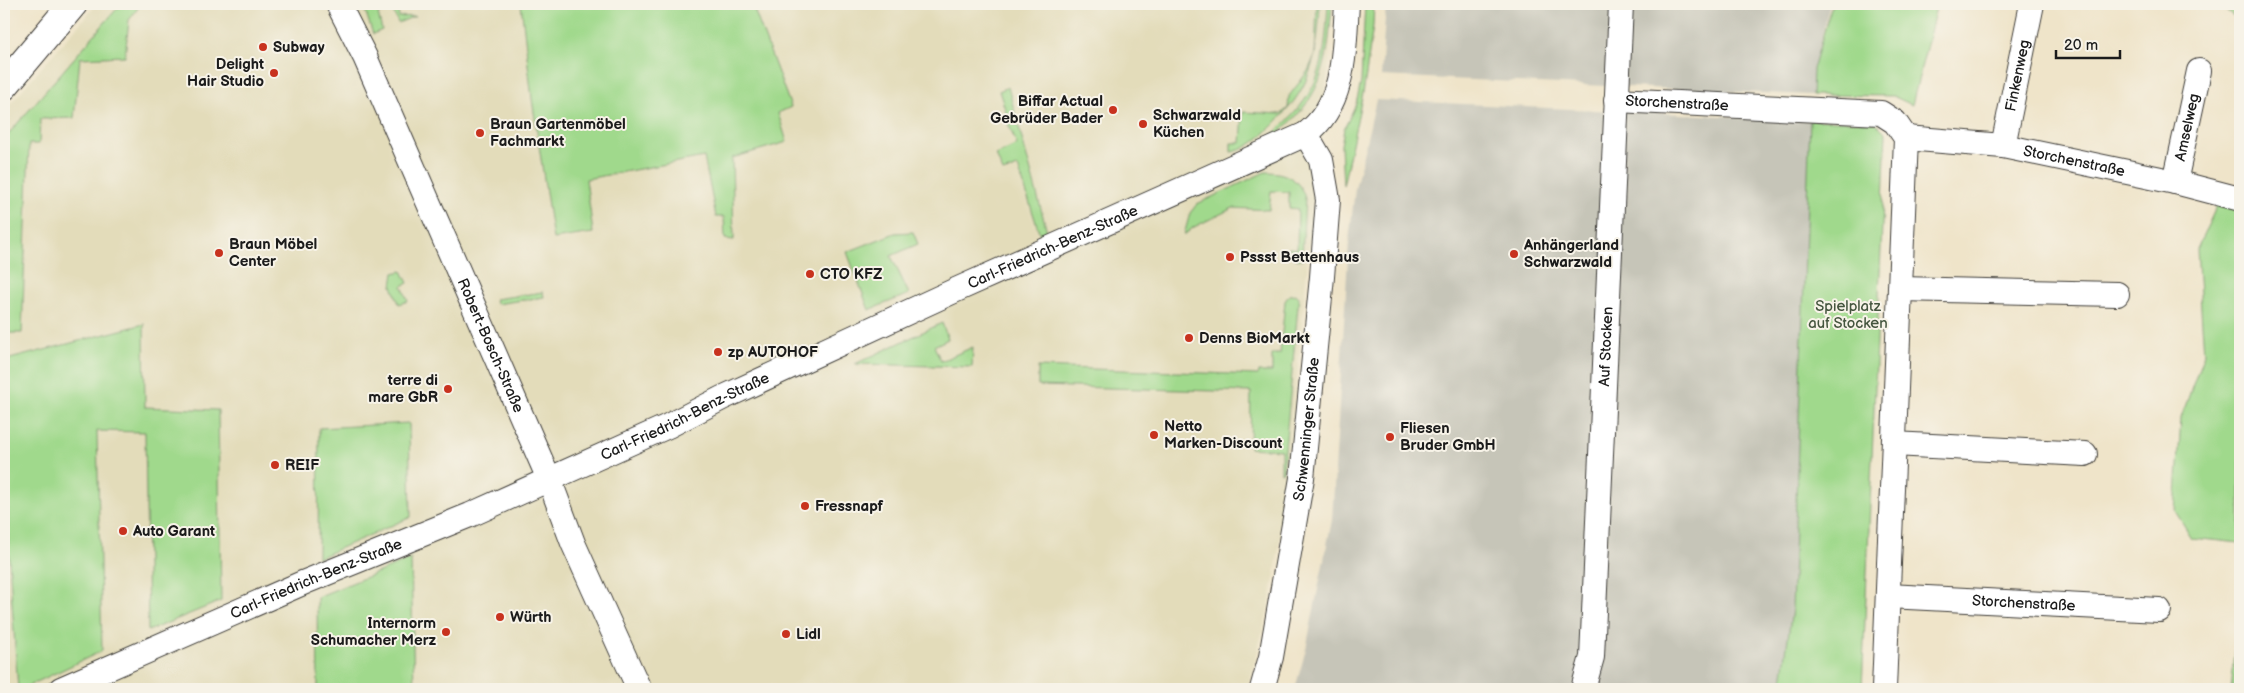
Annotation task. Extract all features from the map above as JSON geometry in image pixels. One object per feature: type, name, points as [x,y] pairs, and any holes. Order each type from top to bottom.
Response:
[{"type":"main road","points":[[4,86],[73,4]]},
{"type":"street","name":"Robert-Bosch-Straße","points":[[338,4],[365,57],[549,478],[577,551],[639,689]]},
{"type":"street","points":[[1306,134],[1318,125],[1334,97],[1342,69],[1347,4]]},
{"type":"street","name":"Auf Stocken","points":[[1583,689],[1592,656],[1621,4]]},
{"type":"street","name":"Finkenweg","points":[[2003,146],[2032,4]]},
{"type":"street","name":"Amselweg","points":[[2175,182],[2199,71]]},
{"type":"street","name":"Storchenstraße","points":[[1616,100],[1881,113],[1895,122],[1906,138],[2003,146],[2175,182],[2240,198]]},
{"type":"street","name":"Carl-Friedrich-Benz-Straße","points":[[61,689],[286,590],[470,515],[668,426],[722,398],[956,290],[1306,134]]},
{"type":"street","name":"Schwenninger Straße","points":[[1262,689],[1273,648],[1302,478],[1322,277],[1328,200],[1321,160],[1306,134]]},
{"type":"street","points":[[1884,689],[1906,138]]},
{"type":"street","points":[[1900,289],[2117,294]]},
{"type":"street","points":[[1894,444],[2085,454]]},
{"type":"street","name":"Storchenstraße","points":[[1888,596],[2159,610]]},
{"type":"shaded area","points":[[97,4],[1331,4],[1330,50],[1313,199],[1285,507],[1271,597],[1248,689],[4,689],[4,111]]},
{"type":"shaded area","points":[[1386,4],[1830,4],[1813,69],[1812,95],[1381,76]]},
{"type":"shaded area","points":[[1376,100],[1810,120],[1792,609],[1781,689],[1295,689],[1306,649],[1332,520],[1349,241],[1355,189]]},
{"type":"green space","points":[[121,4],[141,4],[129,20],[125,56],[80,58],[74,118],[40,119],[39,144],[29,144],[22,333],[4,333],[4,139]]},
{"type":"green space","points":[[363,4],[397,4],[399,17],[415,16],[398,23],[392,9],[378,14],[382,30],[373,34]]},
{"type":"green space","points":[[521,4],[752,4],[791,107],[778,113],[787,142],[732,158],[734,240],[725,239],[724,217],[716,217],[704,157],[586,179],[593,233],[553,239],[532,99]]},
{"type":"green space","points":[[1317,4],[1320,4],[1319,25],[1315,50]]},
{"type":"green space","points":[[1328,4],[1332,4],[1328,47],[1319,81],[1301,111],[1269,141],[1268,139],[1299,108],[1316,80],[1324,48]]},
{"type":"green space","points":[[1365,4],[1374,4],[1373,26],[1364,88],[1343,186],[1341,145],[1344,129],[1356,104],[1361,82]]},
{"type":"green space","points":[[1832,4],[1937,4],[1912,105],[1893,96],[1812,95],[1813,69]]},
{"type":"green space","points":[[2218,4],[2240,4],[2240,21]]},
{"type":"green space","points":[[1314,58],[1302,88],[1293,102],[1282,116],[1255,141],[1241,150],[1231,152],[1231,143],[1241,143],[1243,112],[1281,114],[1288,108],[1289,96],[1308,71]]},
{"type":"green space","points":[[1008,87],[1048,235],[1041,238],[1018,167],[1003,172],[996,155],[1017,145],[1005,116],[1007,115],[999,91]]},
{"type":"green space","name":"Spielplatz auf Stocken","points":[[1810,120],[1875,122],[1886,133],[1862,689],[1781,689],[1792,609]]},
{"type":"green space","points":[[1265,172],[1279,173],[1295,181],[1305,198],[1302,260],[1296,259],[1289,252],[1289,248],[1297,249],[1298,209],[1289,208],[1289,192],[1271,191],[1269,210],[1233,208],[1194,227],[1184,235],[1190,213],[1197,204]]},
{"type":"green space","points":[[2219,201],[2240,205],[2240,543],[2192,538],[2175,511],[2181,418],[2204,354],[2197,249]]},
{"type":"green space","points":[[913,232],[918,244],[891,256],[909,294],[869,310],[847,252],[895,233]]},
{"type":"green space","points":[[402,271],[408,283],[402,286],[408,301],[399,304],[392,286],[394,273]]},
{"type":"green space","points":[[543,292],[544,297],[496,304],[495,299]]},
{"type":"green space","points":[[1296,294],[1299,297],[1283,472],[1281,473],[1281,450],[1250,448],[1251,392],[1038,386],[1038,367],[1258,375],[1259,372],[1272,372],[1272,354],[1280,354],[1285,301],[1289,295]]},
{"type":"green space","points":[[942,323],[948,339],[934,346],[941,361],[973,347],[972,367],[855,364]]},
{"type":"green space","points":[[144,324],[145,407],[218,410],[221,601],[148,631],[145,432],[97,431],[102,651],[22,689],[18,689],[8,545],[6,360]]},
{"type":"green space","points":[[409,423],[411,517],[318,558],[319,428]]},
{"type":"green space","points":[[411,559],[414,689],[318,689],[317,597]]},
{"type":"green space","points":[[2240,608],[2240,689],[2231,689]]},
{"type":"place","name":"Subway","points":[[263,47]]},
{"type":"place","name":"Delight Hair Studio","points":[[274,73]]},
{"type":"place","name":"Biffar Actual Gebrüder Bader","points":[[1113,110]]},
{"type":"place","name":"Schwarzwald Küchen","points":[[1143,124]]},
{"type":"place","name":"Braun Gartenmöbel Fachmarkt","points":[[480,133]]},
{"type":"place","name":"Braun Möbel Center","points":[[219,253]]},
{"type":"place","name":"Anhängerland Schwarzwald","points":[[1514,254]]},
{"type":"place","name":"Pssst Bettenhaus","points":[[1230,257]]},
{"type":"place","name":"CTO KFZ","points":[[810,274]]},
{"type":"place","name":"Denns BioMarkt","points":[[1189,338]]},
{"type":"place","name":"zp AUTOHOF","points":[[718,352]]},
{"type":"place","name":"terre di mare GbR","points":[[448,389]]},
{"type":"place","name":"Netto Marken-Discount","points":[[1154,435]]},
{"type":"place","name":"Fliesen Bruder GmbH","points":[[1390,437]]},
{"type":"place","name":"REIF","points":[[275,465]]},
{"type":"place","name":"Fressnapf","points":[[805,506]]},
{"type":"place","name":"Auto Garant","points":[[123,531]]},
{"type":"place","name":"Würth","points":[[500,617]]},
{"type":"place","name":"Internorm Schumacher Merz","points":[[446,632]]},
{"type":"place","name":"Lidl","points":[[786,634]]}]
